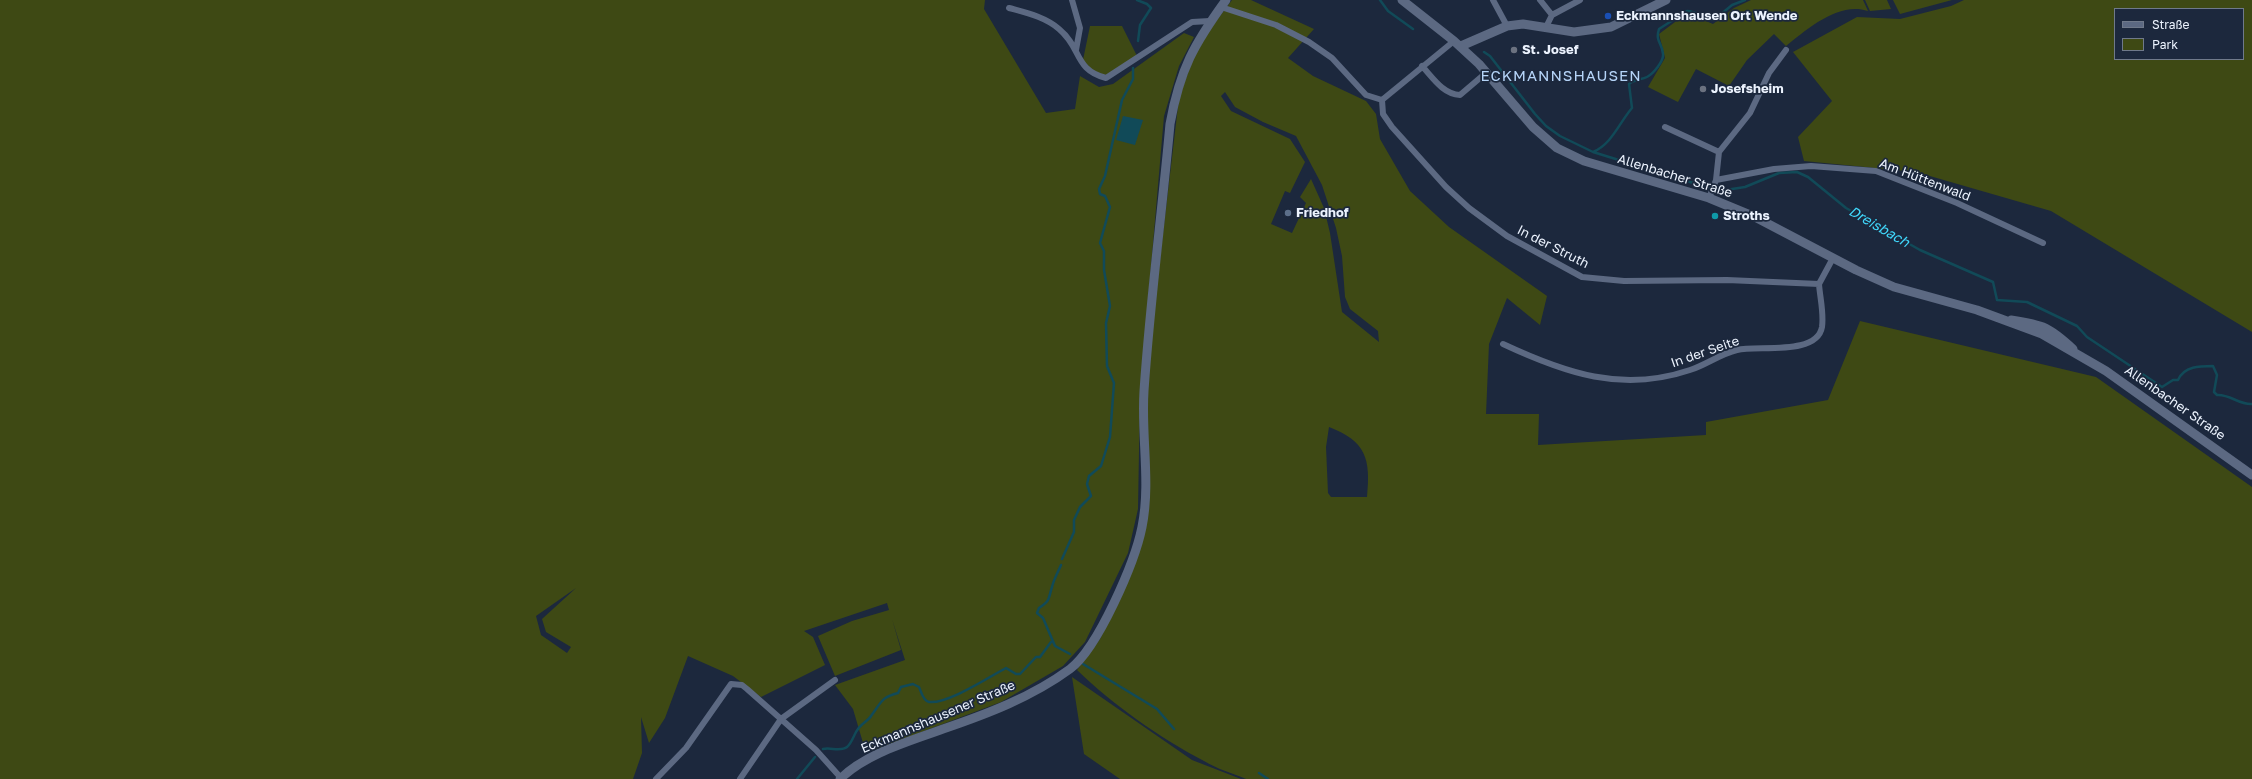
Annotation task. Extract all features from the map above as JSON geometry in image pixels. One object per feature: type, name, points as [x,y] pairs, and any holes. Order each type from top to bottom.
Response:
[{"type":"main road","name":"Allenbacher Straße","points":[[1402,0],[1457,44],[1487,72],[1533,127],[1557,148],[1584,161],[1710,196],[1762,220],[1833,258],[1894,287],[2003,319],[2023,328],[2042,334],[2106,371],[2176,419],[2252,475]]},
{"type":"main road","points":[[1457,44],[1507,26],[1523,24],[1574,32],[1611,27],[1666,0]]},
{"type":"main road","name":"Eckmannshausener Straße","points":[[840,778],[852,768],[893,747],[1005,706],[1072,668],[1086,652],[1115,599],[1134,553],[1142,527],[1145,500],[1144,393],[1151,302],[1170,124],[1175,95],[1187,61],[1210,21],[1223,3]]},
{"type":"street","points":[[1072,0],[1080,28],[1076,50]]},
{"type":"street","points":[[1493,0],[1507,26]]},
{"type":"street","points":[[1540,0],[1552,15]]},
{"type":"street","points":[[1546,27],[1552,15],[1580,0]]},
{"type":"street","points":[[1223,3],[1276,25],[1309,42],[1332,58],[1366,95],[1382,100],[1422,66],[1457,44]]},
{"type":"street","points":[[1009,8],[1049,22],[1063,33],[1076,50],[1084,67],[1092,74],[1106,78],[1192,22],[1210,21]]},
{"type":"street","points":[[1710,196],[1715,183],[1719,152],[1750,113],[1769,74],[1786,50]]},
{"type":"street","points":[[1422,66],[1444,90],[1454,95],[1460,95],[1487,72]]},
{"type":"street","name":"In der Struth","points":[[1382,100],[1383,114],[1392,127],[1446,187],[1469,208],[1507,236],[1582,277],[1624,282],[1727,280],[1819,284]]},
{"type":"street","points":[[1665,127],[1719,152]]},
{"type":"street","name":"Am Hüttenwald","points":[[1715,183],[1774,169],[1811,166],[1876,171],[1957,202],[2043,243]]},
{"type":"street","points":[[1819,284],[1833,258]]},
{"type":"street","name":"In der Seite","points":[[1503,344],[1543,362],[1595,378],[1643,380],[1662,378],[1691,370],[1737,349],[1797,347],[1810,342],[1817,337],[1822,327],[1819,284]]},
{"type":"street","points":[[740,779],[781,719],[835,680]]},
{"type":"street","points":[[656,779],[686,748],[732,684],[742,685],[816,750],[840,778]]},
{"type":"green space","points":[[0,0],[985,0],[984,9],[1046,113],[1075,109],[1080,76],[1099,87],[1113,84],[1184,33],[1194,37],[1179,66],[1164,116],[1140,394],[1138,509],[1128,553],[1085,642],[1063,666],[1001,702],[866,753],[853,709],[835,685],[905,660],[892,619],[901,650],[835,676],[818,636],[852,621],[889,610],[887,603],[804,631],[813,637],[825,665],[761,697],[733,676],[688,656],[665,718],[649,743],[641,717],[642,753],[633,779],[0,779]],"holes":[[[576,588],[542,619],[546,632],[571,647],[567,653],[541,635],[536,616]]]},
{"type":"green space","points":[[1232,0],[1251,0],[1314,29],[1288,58],[1313,76],[1366,101],[1376,114],[1380,139],[1410,191],[1449,227],[1547,296],[1540,325],[1507,298],[1489,344],[1486,414],[1539,414],[1538,445],[1706,435],[1706,422],[1828,400],[1860,321],[2096,377],[2252,487],[2252,779],[1246,779],[1219,769],[1187,752],[1121,708],[1077,670],[1100,639],[1131,573],[1144,528],[1147,392],[1155,302],[1179,98],[1192,61],[1208,32]],"holes":[[[1225,92],[1235,107],[1263,122],[1296,136],[1322,185],[1336,228],[1342,256],[1345,297],[1350,309],[1378,331],[1379,342],[1342,312],[1330,233],[1324,208],[1311,179],[1300,197],[1306,203],[1292,233],[1271,224],[1285,191],[1290,193],[1305,162],[1290,139],[1231,111],[1221,96]],[[1329,427],[1351,438],[1363,453],[1368,472],[1367,497],[1331,497],[1328,493],[1326,447]]]},
{"type":"green space","points":[[1751,0],[1863,0],[1868,11],[1857,9],[1835,13],[1824,18],[1786,46],[1774,34],[1747,60],[1729,86],[1696,69],[1678,102],[1648,87],[1665,58],[1659,34],[1687,13],[1713,24],[1734,8]]},
{"type":"green space","points":[[1865,0],[1887,0],[1891,9],[1870,11]]},
{"type":"green space","points":[[1893,0],[1952,0],[1900,14]]},
{"type":"green space","points":[[1964,0],[2252,0],[2252,332],[2051,211],[1916,172],[1804,161],[1798,137],[1832,101],[1793,52],[1857,17],[1900,19],[1951,6]]},
{"type":"green space","points":[[1090,26],[1122,26],[1137,56],[1106,75],[1095,73],[1083,60]]},
{"type":"green space","points":[[1072,677],[1192,760],[1241,779],[1120,779],[1084,754]]},
{"type":"water","points":[[1123,116],[1143,120],[1135,145],[1116,140]]},
{"type":"waterway","points":[[1137,0],[1147,4],[1151,8],[1140,25],[1138,41]]},
{"type":"waterway","name":"Dreisbach","points":[[1380,0],[1388,11],[1413,29]]},
{"type":"waterway","points":[[1593,152],[1610,139],[1632,108],[1629,84],[1645,78],[1660,64],[1663,54],[1658,39],[1659,29],[1687,11],[1691,11],[1714,20],[1732,5],[1745,0]]},
{"type":"waterway","name":"Dreisbach","points":[[1484,52],[1490,56],[1546,126],[1560,136],[1593,152],[1719,191],[1745,187],[1779,173],[1797,172],[1808,177],[1846,208],[1920,250],[1993,282],[1997,300],[2027,302],[2077,326],[2087,337],[2162,387],[2173,380],[2178,380],[2188,369],[2213,366],[2217,375],[2214,392],[2217,395],[2226,396],[2243,403],[2252,404]]},
{"type":"waterway","points":[[1062,559],[1074,532],[1074,520],[1080,507],[1091,496],[1087,484],[1089,476],[1101,466],[1110,437],[1114,383],[1107,366],[1106,323],[1110,306],[1104,270],[1104,251],[1100,243],[1110,207],[1105,196],[1100,194],[1099,189],[1105,176],[1122,100],[1133,79],[1133,68]]},
{"type":"waterway","points":[[1061,565],[1048,599],[1046,603],[1039,608],[1037,613],[1043,618],[1055,646],[1070,654]]},
{"type":"waterway","points":[[823,749],[842,749],[847,747],[859,727],[870,718],[882,701],[888,696],[898,693],[901,687],[913,684],[919,687],[924,698],[929,702],[947,699],[1006,668],[1016,674],[1020,674],[1036,657],[1040,657],[1051,642]]},
{"type":"waterway","points":[[1083,664],[1157,709],[1174,729]]},
{"type":"waterway","points":[[797,779],[815,757]]},
{"type":"waterway","points":[[1259,773],[1268,779]]},
{"type":"place","name":"Eckmannshausen Ort Wende","points":[[1608,16]]},
{"type":"place","name":"St. Josef","points":[[1514,50]]},
{"type":"place","name":"Josefsheim","points":[[1703,89]]},
{"type":"place","name":"Friedhof","points":[[1288,213]]},
{"type":"place","name":"Stroths","points":[[1715,216]]},
{"type":"district","name":"ECKMANNSHAUSEN","points":[[1561,76]]}]
